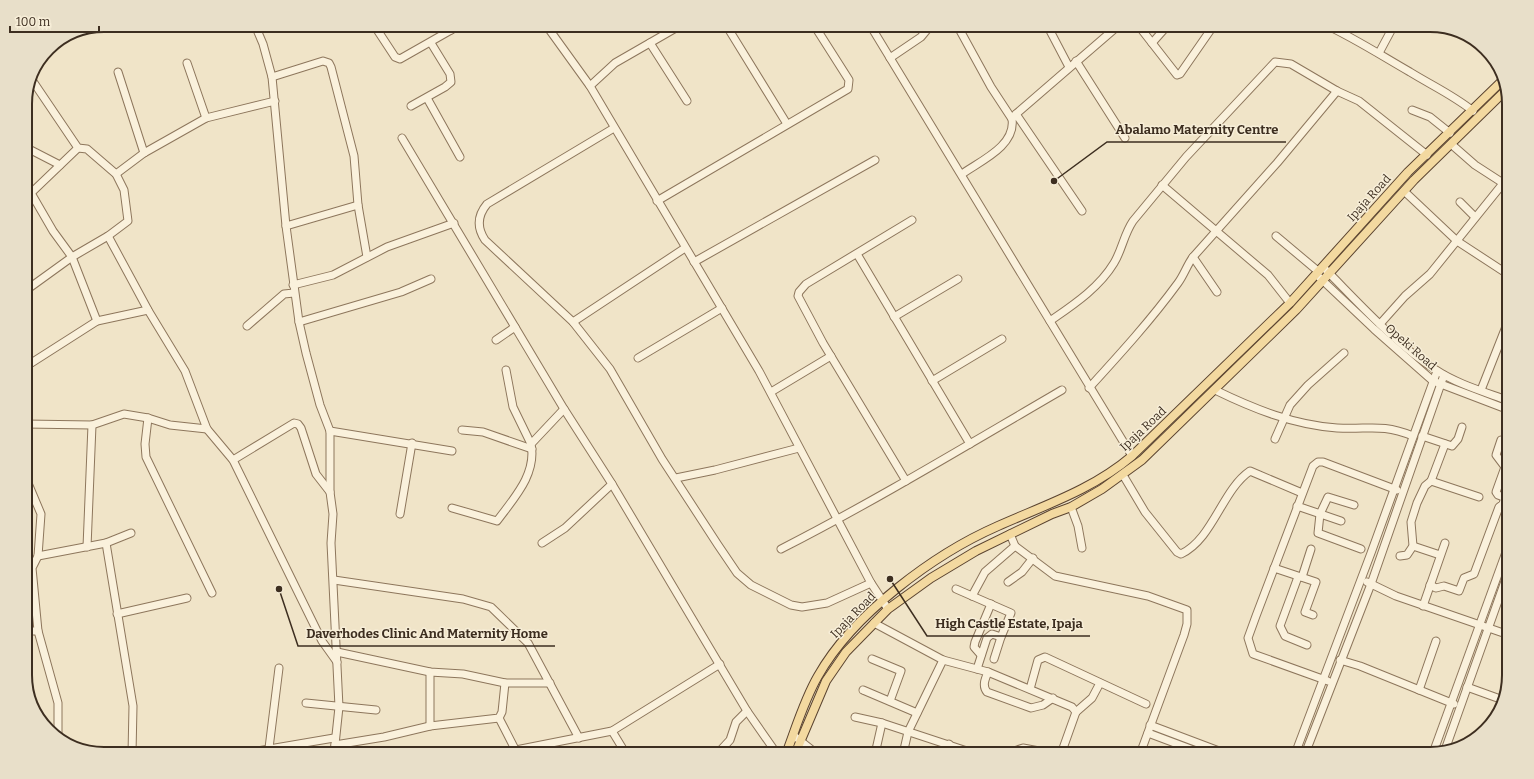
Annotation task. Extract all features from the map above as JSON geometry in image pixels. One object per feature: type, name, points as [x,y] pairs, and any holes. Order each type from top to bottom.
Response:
[{"type":"main road","name":"Ipaja Road","points":[[789,747],[811,690],[828,660],[853,629],[883,601],[924,569],[961,545],[997,526],[1081,490],[1132,456],[1290,302],[1320,271],[1398,183],[1499,84]]},
{"type":"main road","name":"Ipaja Road","points":[[798,747],[826,681],[846,652],[888,609],[931,578],[976,551],[1052,514],[1071,507],[1122,476],[1142,460],[1215,390],[1327,278],[1404,191],[1502,95]]},
{"type":"main road","points":[[1476,108],[1485,112]]},
{"type":"street","points":[[258,32],[263,44],[272,77],[286,226],[299,322],[320,405],[330,431],[330,492],[333,514],[331,543],[339,707],[335,747]]},
{"type":"street","points":[[379,32],[395,57],[400,59],[431,43],[444,32]]},
{"type":"street","points":[[551,32],[590,86],[722,308],[771,392],[799,448],[839,519],[871,583],[888,609]]},
{"type":"street","points":[[590,86],[605,70],[669,32]]},
{"type":"street","points":[[730,32],[787,124]]},
{"type":"street","points":[[657,201],[843,92],[850,85],[849,80],[818,32]]},
{"type":"street","points":[[874,32],[962,174],[1089,388],[1132,456]]},
{"type":"street","points":[[890,58],[921,37],[925,32]]},
{"type":"street","points":[[961,32],[991,87],[1014,116],[1082,211]]},
{"type":"street","points":[[1051,32],[1069,66]]},
{"type":"street","points":[[962,174],[1004,144],[1013,127],[1014,116],[1069,66],[1111,32]]},
{"type":"street","points":[[1143,32],[1177,75],[1180,74],[1209,32]]},
{"type":"street","points":[[1152,43],[1162,32]]},
{"type":"street","points":[[1341,32],[1358,40],[1476,108]]},
{"type":"street","points":[[1379,53],[1390,32]]},
{"type":"street","points":[[411,106],[445,87],[452,79],[431,43]]},
{"type":"street","points":[[650,43],[687,101]]},
{"type":"street","points":[[272,77],[323,61],[329,63],[332,67],[354,156],[358,205],[367,257]]},
{"type":"street","points":[[1076,61],[1125,138]]},
{"type":"street","points":[[1050,321],[1077,302],[1100,282],[1115,261],[1127,230],[1162,185],[1186,157],[1275,62],[1292,64],[1337,91],[1360,101],[1427,155]]},
{"type":"street","points":[[187,63],[206,118]]},
{"type":"street","points":[[118,72],[144,153]]},
{"type":"street","points":[[32,286],[128,221],[124,190],[116,174],[87,149],[78,148],[34,84]]},
{"type":"street","points":[[1089,388],[1127,347],[1179,282],[1186,266],[1193,257],[1278,163],[1337,91]]},
{"type":"street","points":[[427,98],[460,157]]},
{"type":"street","points":[[116,174],[144,153],[206,118],[275,101]]},
{"type":"street","points":[[1412,110],[1430,117],[1450,133]]},
{"type":"street","points":[[614,128],[487,204],[480,216],[480,234],[573,322],[610,369],[662,459],[676,478],[737,573],[751,586],[766,594],[802,608],[827,603],[871,583]]},
{"type":"street","points":[[402,138],[454,222],[564,409],[612,484],[747,711],[772,747]]},
{"type":"street","points":[[1451,144],[1475,165],[1502,182]]},
{"type":"street","points":[[32,188],[78,148]]},
{"type":"street","points":[[32,151],[60,165]]},
{"type":"street","points":[[694,262],[875,160]]},
{"type":"street","points":[[1162,185],[1268,275],[1290,302]]},
{"type":"street","points":[[1380,324],[1406,296],[1430,274],[1475,216],[1502,189]]},
{"type":"street","points":[[1404,191],[1426,214],[1457,241],[1502,270]]},
{"type":"street","points":[[32,197],[72,258],[97,321]]},
{"type":"street","points":[[1460,202],[1475,216]]},
{"type":"street","points":[[286,226],[358,205]]},
{"type":"street","points":[[906,481],[831,356],[802,304],[799,294],[806,284],[912,220]]},
{"type":"street","points":[[293,285],[333,274],[367,257],[454,222]]},
{"type":"street","points":[[108,236],[148,310],[185,371],[207,429],[233,460],[322,641],[338,663]]},
{"type":"street","name":"Opeki Road","points":[[1276,236],[1320,271],[1374,329],[1433,381],[1502,407]]},
{"type":"street","points":[[573,322],[685,248]]},
{"type":"street","points":[[857,254],[970,444]]},
{"type":"street","points":[[1193,257],[1218,292]]},
{"type":"street","name":"Opeki Road","points":[[1327,278],[1436,371],[1502,398]]},
{"type":"street","points":[[894,317],[958,279]]},
{"type":"street","points":[[299,322],[400,292],[431,280]]},
{"type":"street","points":[[247,326],[284,294],[294,293]]},
{"type":"street","points":[[638,358],[722,308]]},
{"type":"street","points":[[32,363],[97,321],[148,310]]},
{"type":"street","points":[[496,340],[515,327]]},
{"type":"street","points":[[1481,390],[1502,337]]},
{"type":"street","points":[[932,381],[1002,339]]},
{"type":"street","points":[[1275,439],[1290,405],[1308,385],[1344,353]]},
{"type":"street","points":[[771,392],[831,356]]},
{"type":"street","points":[[452,508],[497,520],[526,480],[530,468],[532,446],[513,408],[506,370]]},
{"type":"street","points":[[1298,747],[1361,580],[1436,371]]},
{"type":"street","points":[[1309,747],[1340,660],[1371,584],[1444,375]]},
{"type":"street","points":[[781,549],[839,519],[1062,390]]},
{"type":"street","points":[[1215,390],[1256,409],[1284,418],[1338,428],[1380,426],[1395,429],[1413,436]]},
{"type":"street","points":[[532,446],[564,409]]},
{"type":"street","points":[[32,424],[92,425],[124,414],[148,418],[170,425],[207,429]]},
{"type":"street","points":[[148,418],[145,444],[146,457],[212,593]]},
{"type":"street","points":[[233,460],[294,423],[298,424],[301,428],[316,474],[330,492]]},
{"type":"street","points":[[87,547],[92,425]]},
{"type":"street","points":[[1422,436],[1452,446],[1458,439],[1462,427]]},
{"type":"street","points":[[462,430],[483,432],[532,446]]},
{"type":"street","points":[[330,431],[412,443],[452,451]]},
{"type":"street","points":[[1501,440],[1496,455],[1502,463]]},
{"type":"street","points":[[400,514],[412,443]]},
{"type":"street","points":[[1400,556],[1407,555],[1413,546],[1411,522],[1425,486],[1431,481],[1444,444]]},
{"type":"street","points":[[676,478],[715,470],[799,448]]},
{"type":"street","points":[[1332,682],[1253,654],[1249,647],[1248,638],[1313,466],[1318,462],[1323,462],[1402,492]]},
{"type":"street","points":[[1122,476],[1145,512],[1177,552],[1181,554],[1187,551],[1203,534],[1238,482],[1250,471],[1302,493]]},
{"type":"street","points":[[1502,475],[1496,492],[1498,495],[1502,496]]},
{"type":"street","points":[[1431,481],[1479,497]]},
{"type":"street","points":[[542,543],[565,528],[612,484]]},
{"type":"street","points":[[32,493],[41,514],[38,556],[32,568],[38,631],[58,703],[58,730]]},
{"type":"street","points":[[1354,505],[1328,497],[1320,514],[1318,533],[1361,549]]},
{"type":"street","points":[[1430,585],[1436,588],[1444,586],[1459,591],[1464,578],[1474,574],[1499,507],[1502,505]]},
{"type":"street","points":[[1297,506],[1341,521]]},
{"type":"street","points":[[1071,507],[1078,526],[1082,548]]},
{"type":"street","points":[[38,556],[87,547],[131,533]]},
{"type":"street","points":[[1010,534],[1015,546],[1056,576],[1148,596],[1187,610],[1187,624],[1184,635],[1143,747]]},
{"type":"street","points":[[106,542],[133,706],[132,747]]},
{"type":"street","points":[[1423,606],[1445,543]]},
{"type":"street","points":[[972,596],[985,572],[1015,546]]},
{"type":"street","points":[[1413,546],[1440,555]]},
{"type":"street","points":[[1307,645],[1285,636],[1280,626],[1312,549]]},
{"type":"street","points":[[1008,582],[1022,572],[1033,558]]},
{"type":"street","points":[[1435,746],[1502,563]]},
{"type":"street","points":[[1274,568],[1316,582],[1305,612],[1313,615]]},
{"type":"street","points":[[334,580],[463,599],[491,607],[525,639],[579,738]]},
{"type":"street","points":[[1361,580],[1396,596],[1502,633]]},
{"type":"street","points":[[956,589],[1011,613],[994,658]]},
{"type":"street","points":[[1447,745],[1488,628],[1502,594]]},
{"type":"street","points":[[117,614],[187,598]]},
{"type":"street","points":[[982,655],[974,647],[991,604]]},
{"type":"street","points":[[874,623],[943,660],[988,672],[1068,704],[1076,712]]},
{"type":"street","points":[[32,631],[38,631]]},
{"type":"street","points":[[977,668],[989,636],[992,634],[1001,637]]},
{"type":"street","points":[[1419,690],[1436,641]]},
{"type":"street","points":[[337,652],[430,672],[463,674],[505,683],[550,683]]},
{"type":"street","points":[[1030,689],[1038,660],[1045,656],[1146,704]]},
{"type":"street","points":[[872,659],[901,671],[890,701]]},
{"type":"street","points":[[905,747],[908,732],[943,660]]},
{"type":"street","points":[[1340,660],[1360,666],[1460,706]]},
{"type":"street","points":[[539,747],[612,731],[720,664]]},
{"type":"street","points":[[269,747],[280,668]]},
{"type":"street","points":[[430,672],[430,726]]},
{"type":"street","points":[[988,672],[984,682],[987,692],[1031,708],[1043,705],[1053,698]]},
{"type":"street","points":[[499,718],[502,712],[505,683]]},
{"type":"street","points":[[1064,747],[1076,712],[1092,698],[1100,683]]},
{"type":"street","points":[[1467,687],[1499,698]]},
{"type":"street","points":[[863,690],[917,713]]},
{"type":"street","points":[[306,703],[376,710]]},
{"type":"street","points":[[724,747],[730,740],[736,722],[747,711]]},
{"type":"street","points":[[856,717],[882,723],[957,747]]},
{"type":"street","points":[[280,747],[384,737],[430,726],[499,718]]},
{"type":"street","points":[[499,718],[514,747]]},
{"type":"street","points":[[877,747],[882,723]]},
{"type":"street","points":[[1150,725],[1209,747]]},
{"type":"street","points":[[612,731],[622,747]]},
{"type":"street","points":[[1148,733],[1185,747]]},
{"type":"street","points":[[793,735],[809,747]]},
{"type":"place","name":"Abalamo Maternity Centre","points":[[1054,181]]},
{"type":"place","name":"High Castle Estate, Ipaja","points":[[890,579]]},
{"type":"place","name":"Daverhodes Clinic And Maternity Home","points":[[279,589]]}]
